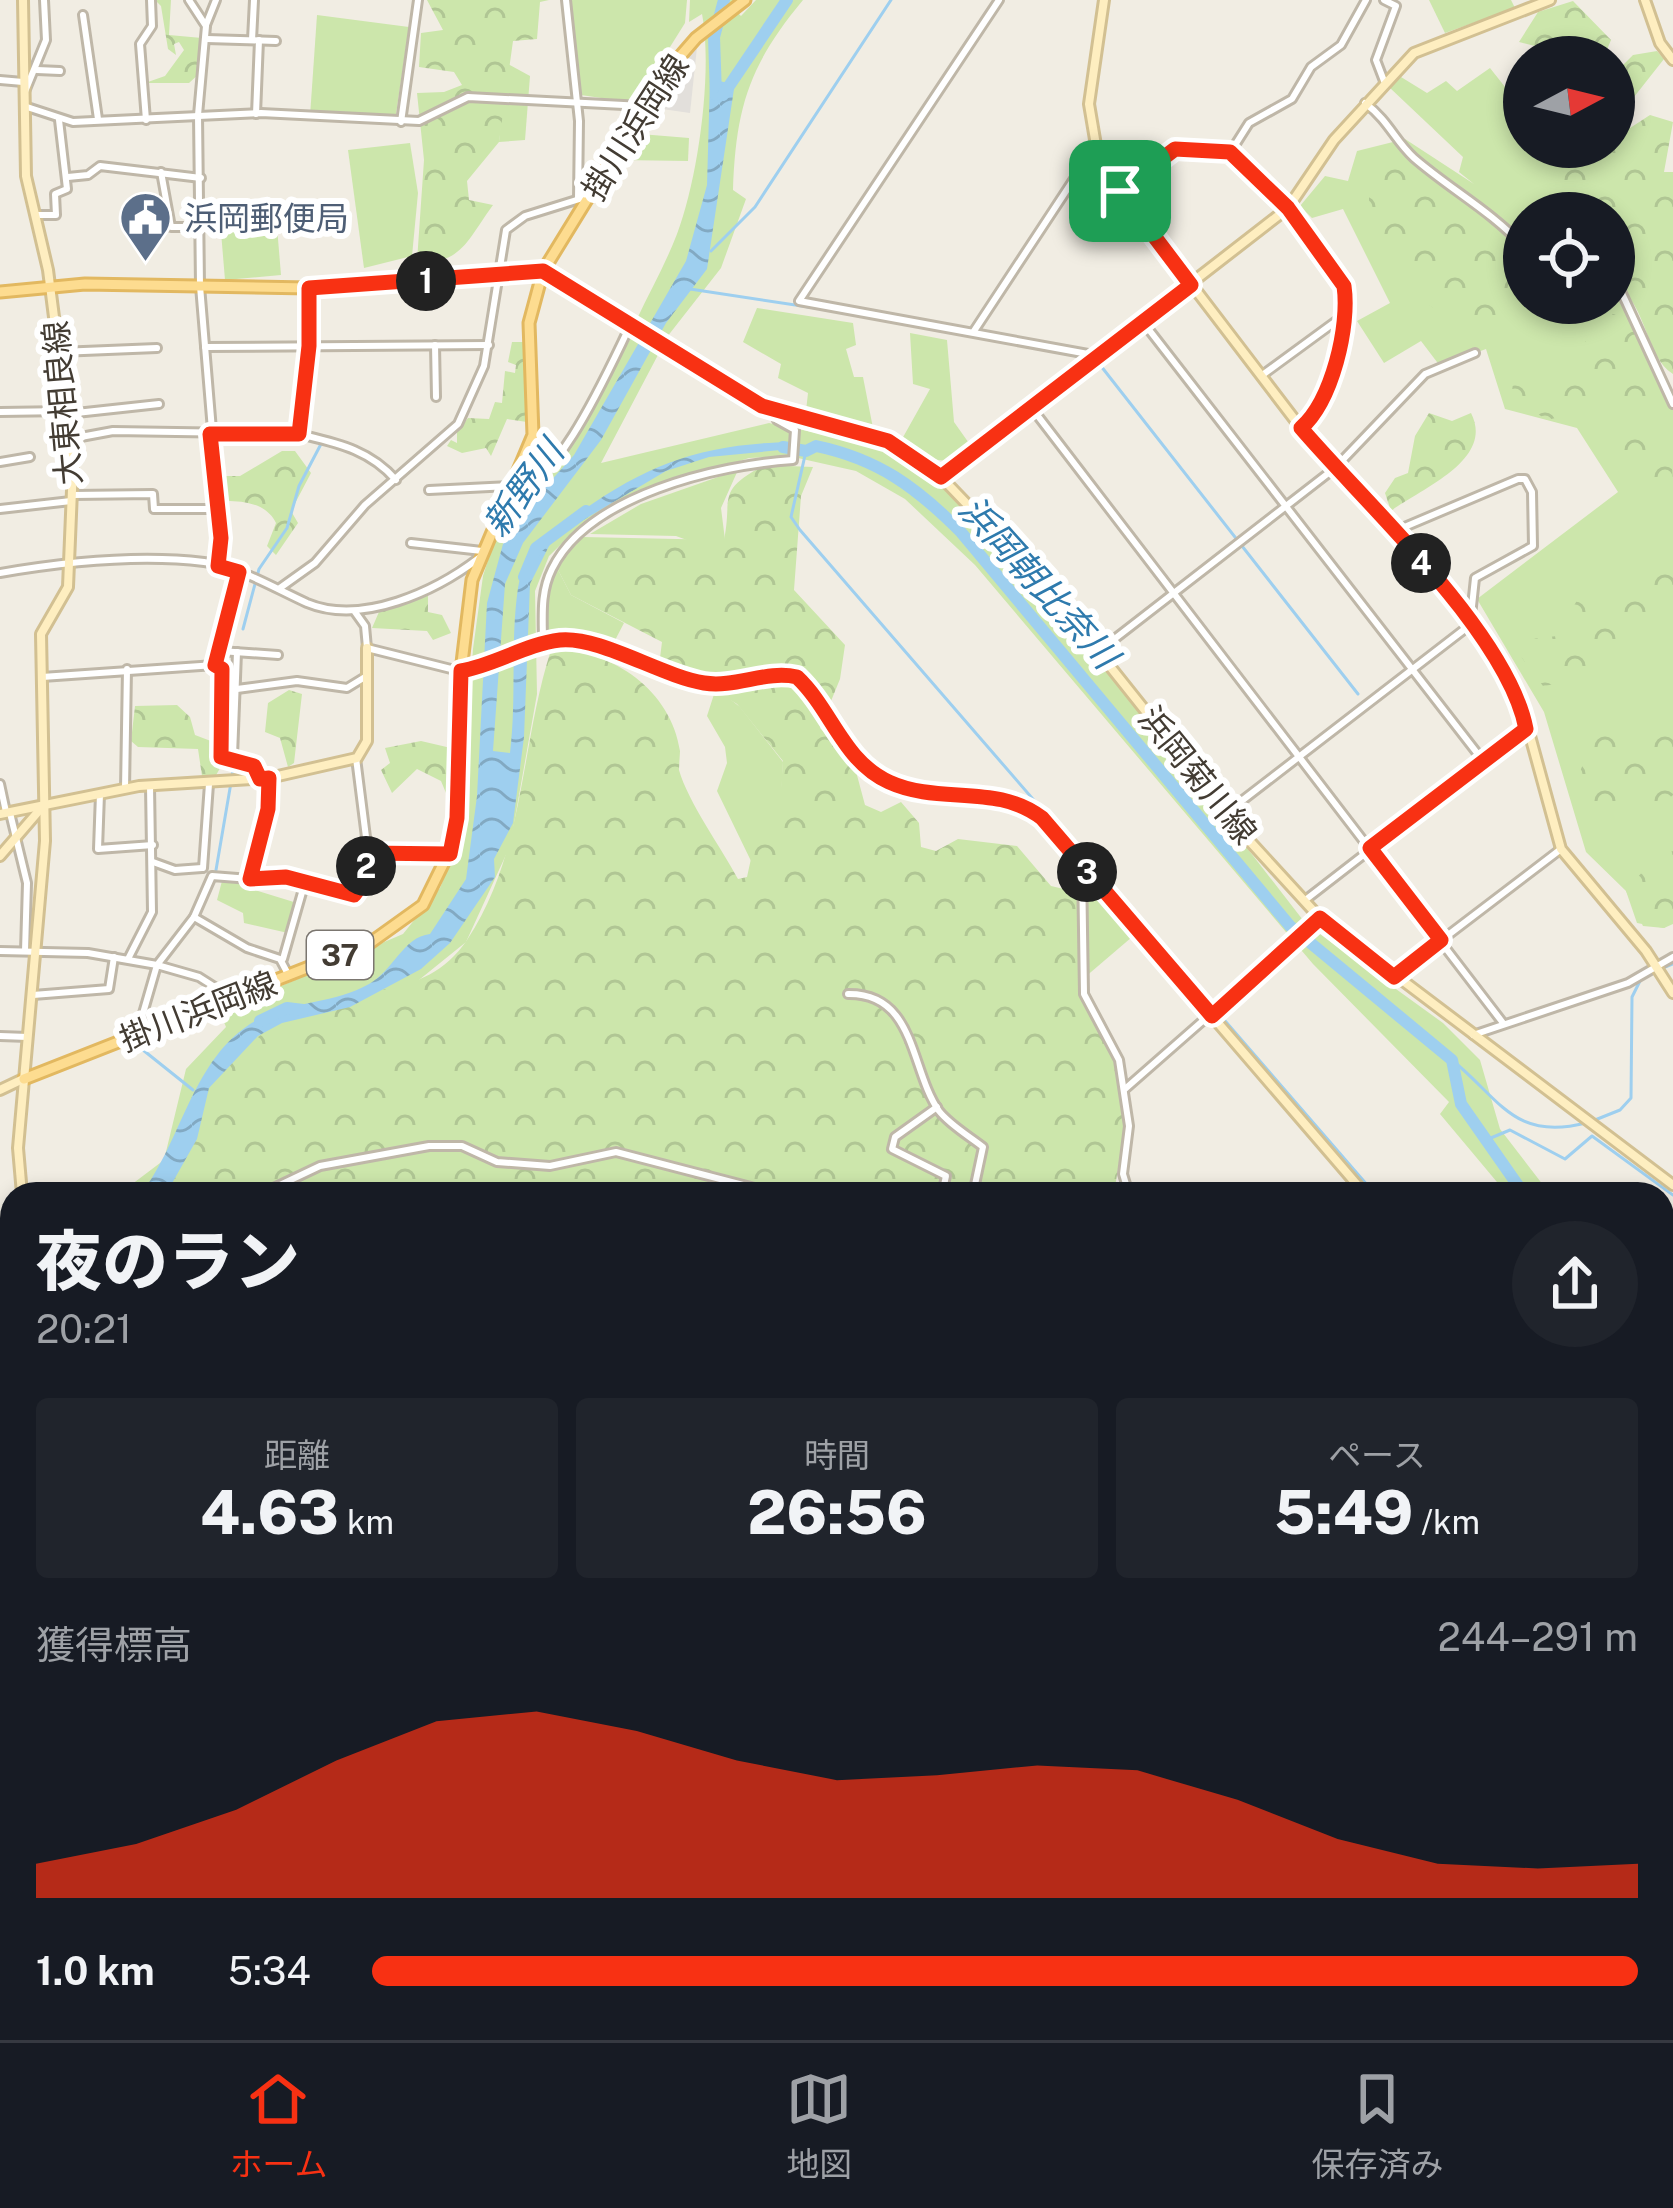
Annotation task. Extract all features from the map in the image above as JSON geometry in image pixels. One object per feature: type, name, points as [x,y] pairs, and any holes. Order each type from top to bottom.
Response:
[{"type":"main road","name":"掛川浜岡線","points":[[24,1079],[289,976],[399,926],[423,905],[450,854],[457,818],[466,670],[480,554],[515,486],[533,435],[530,323],[543,271],[582,198],[681,52],[746,0]]},
{"type":"main road","points":[[0,292],[50,286],[309,288],[543,271]]},
{"type":"street","name":"大東相良線","points":[[21,1182],[18,1148],[32,994],[30,951],[44,805],[43,626],[65,594],[71,498],[70,439],[50,286],[26,176],[23,0]]},
{"type":"street","points":[[44,0],[46,40],[24,101],[58,120],[256,114],[401,122],[418,121],[468,97],[643,106]]},
{"type":"street","points":[[146,120],[140,44],[152,26],[151,0]]},
{"type":"street","points":[[189,0],[206,26]]},
{"type":"street","points":[[215,0],[206,26],[198,115],[200,286],[218,509],[218,566]]},
{"type":"street","points":[[254,0],[256,114]]},
{"type":"street","points":[[401,122],[418,0]]},
{"type":"street","points":[[280,587],[315,563],[365,506],[458,424],[478,387],[489,345],[501,242],[514,220],[582,198],[578,102],[566,0]]},
{"type":"street","points":[[999,0],[799,301],[1099,356]]},
{"type":"street","points":[[1104,0],[1089,104],[1093,150],[1301,428],[1395,531],[1504,665],[1561,849],[1673,993]]},
{"type":"street","points":[[1230,152],[1249,123],[1292,99],[1311,67],[1341,45],[1366,0]]},
{"type":"street","points":[[1384,0],[1396,6],[1376,60],[1384,81]]},
{"type":"street","points":[[941,477],[1288,208],[1384,81],[1435,41],[1550,0]]},
{"type":"street","points":[[1645,0],[1660,43],[1673,60]]},
{"type":"street","points":[[83,15],[98,120]]},
{"type":"street","points":[[206,39],[276,41]]},
{"type":"street","points":[[38,70],[61,71]]},
{"type":"street","points":[[0,80],[23,82]]},
{"type":"street","points":[[1365,104],[1388,121],[1411,156],[1466,193],[1503,227]]},
{"type":"street","points":[[36,215],[56,215],[55,194],[67,189],[58,120]]},
{"type":"street","points":[[1120,191],[1175,149],[1230,152],[1288,208],[1344,286],[1333,366],[1313,417],[1301,428]]},
{"type":"street","points":[[974,331],[1093,150]]},
{"type":"street","points":[[68,177],[88,175],[100,166],[201,178]]},
{"type":"street","points":[[161,171],[171,227],[201,227]]},
{"type":"street","name":"浜岡菊川線","points":[[543,271],[773,411],[888,441],[941,477],[1008,542],[1316,921],[1669,1182]]},
{"type":"street","points":[[299,434],[309,346],[309,288]]},
{"type":"street","points":[[1261,376],[1343,316]]},
{"type":"street","points":[[1143,322],[1484,762]]},
{"type":"street","points":[[1635,322],[1673,404]]},
{"type":"street","points":[[506,502],[522,496],[561,452],[632,327]]},
{"type":"street","points":[[435,345],[436,397]]},
{"type":"street","points":[[205,346],[489,345]]},
{"type":"street","points":[[59,352],[157,348]]},
{"type":"street","points":[[1099,651],[1335,468],[1425,374],[1475,353]]},
{"type":"street","points":[[0,412],[159,404]]},
{"type":"street","points":[[1031,407],[1503,1023]]},
{"type":"street","points":[[541,644],[543,592],[569,544],[646,494],[697,475],[793,460],[795,430],[777,420],[773,411]]},
{"type":"street","points":[[70,439],[113,431],[299,434],[346,445],[382,464],[396,480]]},
{"type":"street","points":[[0,462],[30,458]]},
{"type":"street","points":[[697,475],[698,487]]},
{"type":"street","points":[[1226,813],[1470,625],[1475,578],[1533,545],[1532,492],[1525,479],[1395,531]]},
{"type":"street","points":[[429,490],[515,486]]},
{"type":"street","points":[[0,509],[71,498],[153,494],[154,509],[218,509]]},
{"type":"street","points":[[411,543],[480,554]]},
{"type":"street","points":[[0,573],[69,563],[218,566],[280,587],[312,605],[355,612],[447,582],[480,554]]},
{"type":"street","points":[[215,665],[239,572]]},
{"type":"street","points":[[154,862],[175,870],[203,868],[212,876],[276,876],[360,892],[367,853],[365,801],[356,758],[367,741],[368,648],[365,626],[355,612]]},
{"type":"street","points":[[368,648],[466,670],[541,644],[574,640],[661,673],[707,683],[783,674],[797,677],[842,742],[875,774],[912,790],[1021,802],[1082,866],[1355,1182]]},
{"type":"street","points":[[220,651],[278,655]]},
{"type":"street","points":[[232,757],[237,652]]},
{"type":"street","points":[[42,677],[215,665],[222,669],[221,757],[254,766],[264,778],[268,809],[250,879]]},
{"type":"street","points":[[125,789],[128,669]]},
{"type":"street","points":[[237,689],[297,681],[347,688],[367,676]]},
{"type":"street","points":[[1304,901],[1526,729]]},
{"type":"street","points":[[5,813],[125,789],[264,778],[356,758]]},
{"type":"street","points":[[0,784],[27,883],[30,951]]},
{"type":"street","points":[[203,868],[209,784]]},
{"type":"street","points":[[128,959],[152,912],[150,786]]},
{"type":"street","points":[[100,794],[98,849],[153,845]]},
{"type":"street","points":[[0,856],[44,805]]},
{"type":"street","points":[[1394,977],[1561,849]]},
{"type":"street","points":[[367,853],[450,854]]},
{"type":"street","points":[[1082,866],[1084,994],[1115,1048],[1125,1089],[1129,1126],[1126,1182]]},
{"type":"street","points":[[137,1034],[157,965],[194,917],[212,876]]},
{"type":"street","points":[[282,962],[305,882]]},
{"type":"street","points":[[194,917],[282,962],[289,976]]},
{"type":"street","points":[[1125,1089],[1316,921]]},
{"type":"street","points":[[0,951],[128,959],[211,982],[232,998]]},
{"type":"street","points":[[32,994],[109,989],[114,957]]},
{"type":"street","points":[[1473,1035],[1628,983],[1673,957]]},
{"type":"street","points":[[848,994],[870,995],[905,1028],[937,1108],[983,1147],[976,1182]]},
{"type":"street","points":[[0,1036],[28,1037]]},
{"type":"street","points":[[0,1090],[24,1079]]},
{"type":"street","points":[[937,1108],[895,1137],[892,1149],[946,1176],[945,1182]]},
{"type":"street","points":[[286,1182],[320,1166],[429,1146],[462,1146],[496,1162],[550,1166],[616,1152],[732,1182]]},
{"type":"green space","points":[[155,0],[171,0],[169,35],[202,38],[200,73],[189,83],[145,83],[165,76],[184,50],[179,42],[174,44],[176,55],[168,49],[161,6]]},
{"type":"green space","points":[[427,0],[549,0],[540,2],[537,39],[513,41],[499,142],[467,181],[469,200],[493,205],[454,254],[417,261],[424,160],[417,93],[444,92],[462,85],[454,72],[419,67],[421,33],[443,30]]},
{"type":"green space","points":[[572,0],[687,0],[685,23],[635,103],[581,95],[569,39]]},
{"type":"green space","points":[[690,0],[736,0],[731,6],[741,16],[756,0],[803,0],[770,45],[749,88],[738,134],[733,190],[746,199],[721,268],[667,337],[637,319],[677,234],[697,155],[705,38],[702,14],[689,22]]},
{"type":"green space","points":[[1429,0],[1511,0],[1515,8],[1445,33]]},
{"type":"green space","points":[[1573,1],[1607,36],[1523,36],[1538,12]]},
{"type":"green space","points":[[317,15],[409,27],[396,114],[310,116]]},
{"type":"green space","points":[[1657,51],[1664,59],[1635,96],[1635,55]]},
{"type":"green space","points":[[506,63],[530,76],[525,140],[499,142]]},
{"type":"green space","points":[[1490,68],[1503,84],[1503,168],[1554,168],[1554,192],[1503,192],[1503,324],[1635,324],[1635,319],[1661,390],[1673,394],[1673,924],[1664,928],[1637,923],[1626,891],[1586,852],[1544,712],[1477,599],[1618,492],[1577,428],[1505,409],[1486,349],[1440,366],[1421,341],[1384,363],[1357,321],[1390,303],[1343,209],[1312,218],[1300,206],[1325,176],[1348,181],[1357,151],[1405,139],[1474,184],[1459,172],[1463,157],[1389,87],[1401,77],[1427,93],[1446,81],[1457,91]]},
{"type":"green space","points":[[1650,115],[1673,122],[1664,172],[1673,172],[1673,374],[1657,356],[1635,307],[1635,192],[1552,192],[1551,168],[1635,168],[1635,125]]},
{"type":"green space","points":[[628,133],[689,138],[688,161],[620,160]]},
{"type":"green space","points":[[410,143],[418,193],[412,256],[364,268],[348,150]]},
{"type":"green space","points":[[1382,163],[1404,168],[1460,199],[1503,238],[1503,319],[1462,322],[1422,299],[1392,258],[1370,208],[1370,191]]},
{"type":"green space","points":[[277,227],[281,275],[225,280],[221,232]]},
{"type":"green space","points":[[757,308],[853,323],[856,345],[846,349],[854,377],[863,377],[873,428],[806,411],[808,393],[778,378],[781,364],[743,342]]},
{"type":"green space","points":[[1597,324],[1634,324],[1655,375],[1650,409],[1589,410],[1547,420],[1511,396],[1516,367],[1570,382],[1581,348]]},
{"type":"green space","points":[[910,333],[947,340],[954,422],[971,446],[952,459],[936,460],[902,439],[930,389],[913,384]]},
{"type":"green space","points":[[631,338],[659,353],[601,463],[769,423],[889,448],[939,481],[1089,644],[1306,924],[1443,1023],[1480,1060],[1500,1129],[1541,1182],[1497,1182],[1440,1114],[1449,1102],[1313,964],[975,565],[905,499],[856,471],[789,456],[749,458],[627,498],[580,526],[549,556],[535,591],[537,694],[510,846],[466,942],[409,988],[345,997],[181,1182],[135,1182],[164,1160],[186,1069],[226,1027],[220,1012],[403,934],[440,888],[461,834],[473,649],[483,576],[497,531],[567,445]]},
{"type":"green space","points":[[512,342],[523,342],[527,422],[507,419],[491,456],[486,448],[462,453],[447,446],[451,440],[457,443],[457,432],[468,418],[489,419],[495,402],[502,403],[505,371],[515,373],[516,365],[508,362]]},
{"type":"green space","points":[[1429,413],[1452,421],[1471,413],[1476,430],[1473,445],[1452,471],[1391,511],[1385,493],[1395,478],[1408,473],[1415,436]]},
{"type":"green space","points":[[1670,418],[1673,488],[1663,503],[1637,487],[1621,443]]},
{"type":"green space","points":[[282,451],[295,451],[311,473],[291,511],[298,523],[276,555],[267,546],[276,523],[272,517],[255,505],[226,501],[219,487],[223,476],[240,476]]},
{"type":"green space","points":[[764,465],[813,467],[801,496],[794,590],[845,645],[840,679],[820,728],[854,764],[865,805],[881,812],[901,802],[919,823],[921,847],[936,851],[958,839],[1017,846],[1051,886],[1077,892],[1082,1002],[1116,1050],[1125,1127],[1116,1182],[169,1182],[207,1088],[241,1050],[294,1013],[316,1004],[430,974],[467,940],[486,906],[511,835],[551,650],[595,656],[634,676],[651,691],[674,729],[679,770],[690,796],[738,879],[747,877],[752,854],[779,815],[783,761],[737,704],[660,658],[662,642],[571,595],[556,566],[583,537],[724,540],[729,496]]},
{"type":"green space","points":[[738,470],[721,508],[725,540],[695,543],[676,536],[590,534],[641,504]]},
{"type":"green space","points":[[1673,554],[1673,606],[1639,617],[1625,646],[1602,666],[1543,686],[1516,650],[1523,640],[1557,636],[1580,595],[1613,595]]},
{"type":"green space","points":[[556,566],[571,595],[624,623],[612,646],[569,631],[546,632],[545,596]]},
{"type":"green space","points":[[428,594],[428,612],[442,615],[451,633],[433,640],[427,631],[372,628],[382,605]]},
{"type":"green space","points":[[716,688],[740,707],[783,762],[780,818],[751,861],[717,791],[727,763],[725,747],[707,716]]},
{"type":"green space","points":[[289,690],[302,694],[294,763],[288,767],[280,738],[265,732],[268,703]]},
{"type":"green space","points":[[177,705],[190,717],[195,735],[216,743],[219,760],[224,761],[215,777],[202,776],[198,749],[138,747],[131,741],[135,706]]},
{"type":"green space","points":[[1673,709],[1673,795],[1661,805],[1606,824],[1575,782],[1598,732],[1640,734],[1657,726]]},
{"type":"green space","points":[[421,741],[451,748],[456,761],[451,805],[441,781],[417,769],[392,793],[381,770],[390,763],[385,748]]},
{"type":"green space","points":[[1673,851],[1673,922],[1664,928],[1643,926],[1626,891],[1655,857]]},
{"type":"green space","points":[[222,881],[247,883],[248,888],[297,903],[288,933],[244,923],[243,913],[217,900]]},
{"type":"green space","points":[[1093,886],[1132,937],[1084,978],[1082,891]]},
{"type":"shaded area","points":[[697,47],[690,113],[648,107],[682,58]]},
{"type":"water","points":[[710,79],[733,84],[734,89],[707,269],[666,323],[601,440],[523,543],[505,584],[493,751],[510,753],[518,588],[525,567],[546,539],[624,484],[674,461],[728,447],[791,442],[791,449],[709,457],[666,471],[553,538],[530,584],[524,737],[513,823],[494,859],[495,877],[450,943],[421,969],[350,1007],[282,1023],[258,1036],[209,1088],[197,1139],[173,1182],[149,1182],[202,1077],[234,1037],[269,1014],[369,984],[412,941],[430,934],[466,879],[477,796],[487,603],[503,544],[530,504],[574,455],[686,261],[707,185]]},
{"type":"waterway","points":[[716,95],[714,37],[724,0]]},
{"type":"waterway","name":"新野川","points":[[723,95],[787,0]]},
{"type":"waterway","points":[[711,251],[755,207],[891,0]]},
{"type":"waterway","points":[[690,289],[835,311]]},
{"type":"waterway","points":[[868,317],[1088,358]]},
{"type":"waterway","points":[[1097,361],[1358,694]]},
{"type":"waterway","points":[[243,629],[259,569],[287,528],[299,486],[321,444]]},
{"type":"waterway","name":"浜岡朝比奈川","points":[[783,447],[806,451],[816,446],[877,467],[928,501],[960,531],[1290,926],[1452,1060],[1461,1104],[1516,1182]]},
{"type":"waterway","points":[[806,451],[791,517],[800,530],[1213,1007]]},
{"type":"waterway","name":"浜岡朝比奈川","points":[[524,577],[536,548],[586,511]]},
{"type":"waterway","points":[[216,870],[234,765]]},
{"type":"waterway","points":[[1648,974],[1673,964]]},
{"type":"waterway","points":[[1595,1120],[1620,1110],[1631,1098],[1632,997],[1641,979]]},
{"type":"waterway","name":"新野川","points":[[260,1021],[287,1008],[303,1010]]},
{"type":"waterway","points":[[1220,1015],[1365,1182]]},
{"type":"waterway","points":[[143,1050],[193,1090]]},
{"type":"waterway","points":[[1452,1060],[1525,1122],[1562,1127],[1586,1123]]},
{"type":"waterway","points":[[1486,1140],[1510,1130],[1565,1159],[1592,1136],[1655,1182]]},
{"type":"place","name":"浜岡郵便局","points":[[145,264]]},
{"type":"route","points":[[1175,149],[1193,153],[1223,149],[1288,208],[1344,286],[1346,299],[1333,366],[1313,417],[1301,428],[1395,531],[1504,665],[1521,703],[1526,729],[1370,848],[1441,940],[1394,977],[1320,918],[1212,1016],[1042,818],[1021,802],[912,790],[884,779],[842,742],[816,698],[797,677],[783,674],[707,683],[661,673],[574,640],[543,644],[461,671],[457,818],[450,854],[367,853],[365,880],[354,895],[286,877],[250,879],[268,809],[269,778],[260,779],[254,766],[221,757],[222,669],[215,665],[239,572],[218,566],[221,538],[210,434],[299,434],[309,346],[309,288],[426,281],[527,268],[543,271],[762,406],[888,441],[941,477],[1191,285],[1120,191],[1175,149]]}]
